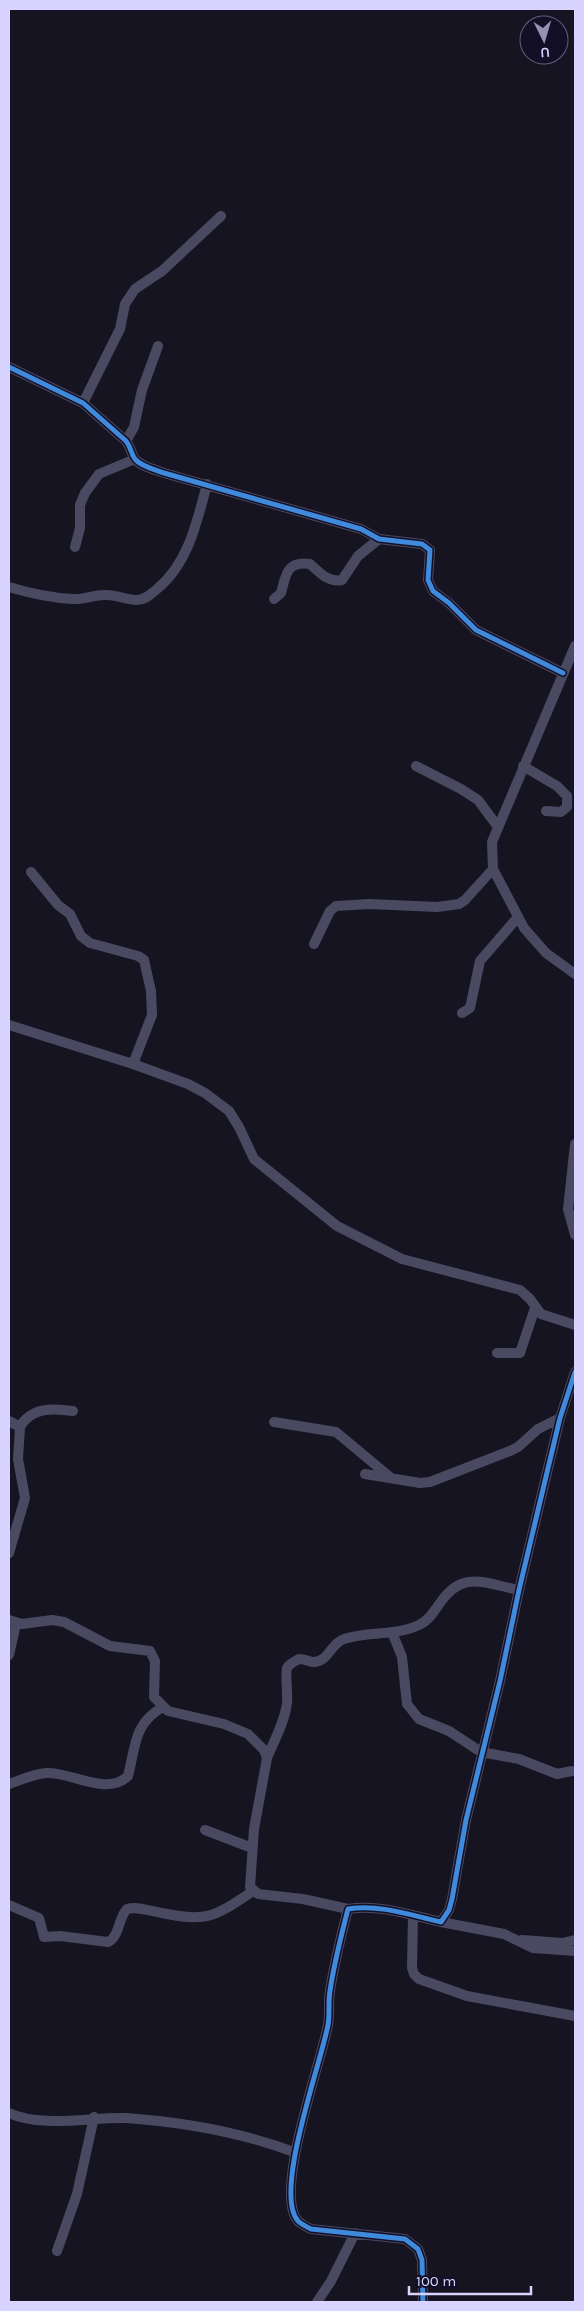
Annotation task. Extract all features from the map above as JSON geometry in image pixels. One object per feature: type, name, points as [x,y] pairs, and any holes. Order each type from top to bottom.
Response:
[{"type":"street","points":[[83,403],[120,329],[124,304],[135,289],[162,271],[221,216]]},
{"type":"street","points":[[126,441],[134,427],[142,390],[158,346]]},
{"type":"street","points":[[9,366],[83,403],[126,441],[131,447],[135,459],[164,473],[361,529],[379,539],[412,542],[428,548],[431,556],[428,580],[433,590],[476,630],[563,673]]},
{"type":"street","points":[[75,547],[80,528],[80,505],[85,493],[99,474],[135,459]]},
{"type":"street","points":[[9,587],[31,593],[74,599],[106,594],[137,600],[145,598],[173,574],[181,560],[192,537],[207,484]]},
{"type":"street","points":[[274,599],[281,592],[284,575],[290,568],[310,564],[321,575],[335,581],[342,580],[358,556],[379,539]]},
{"type":"street","points":[[575,646],[492,842],[493,869],[524,928],[546,953],[575,974]]},
{"type":"street","points":[[416,766],[478,800],[498,827]]},
{"type":"street","points":[[524,766],[557,786],[567,796],[567,807],[561,812],[546,811]]},
{"type":"street","points":[[314,944],[330,911],[336,906],[361,904],[437,907],[459,904],[466,900],[493,869]]},
{"type":"street","points":[[31,872],[58,905],[70,914],[84,940],[138,956],[144,960],[151,991],[152,1015],[133,1064]]},
{"type":"street","points":[[462,1013],[470,1008],[480,961],[518,917]]},
{"type":"street","points":[[9,1026],[171,1076],[205,1093],[229,1112],[239,1127],[254,1159],[336,1226],[402,1259],[520,1290],[530,1299],[543,1316],[575,1326]]},
{"type":"street","points":[[575,1144],[568,1209],[575,1235]]},
{"type":"street","points":[[497,1353],[520,1353],[535,1308]]},
{"type":"street","points":[[441,1922],[449,1910],[452,1899],[481,1752],[500,1681],[519,1590],[560,1418],[575,1372]]},
{"type":"street","points":[[9,1554],[24,1498],[18,1459],[20,1427],[25,1417],[36,1412],[51,1408],[73,1411]]},
{"type":"street","points":[[364,1474],[420,1484],[430,1482],[510,1451],[538,1429],[560,1418]]},
{"type":"street","points":[[9,1421],[20,1427]]},
{"type":"street","points":[[274,1422],[336,1432],[390,1478]]},
{"type":"street","points":[[253,1891],[250,1882],[252,1848],[267,1758],[287,1706],[288,1667],[299,1658],[315,1662],[324,1659],[336,1644],[343,1639],[393,1634],[419,1625],[426,1621],[444,1596],[462,1582],[478,1581],[519,1590]]},
{"type":"street","points":[[9,1655],[12,1622],[31,1624],[52,1620],[64,1622],[110,1646],[150,1651],[155,1661],[154,1697],[162,1707],[175,1713],[224,1724],[248,1734],[264,1750],[267,1758]]},
{"type":"street","points":[[393,1634],[405,1672],[407,1704],[413,1714],[424,1722],[449,1731],[481,1752],[519,1759],[557,1774],[572,1771]]},
{"type":"street","points":[[9,1784],[36,1774],[48,1772],[106,1784],[123,1780],[128,1776],[138,1732],[150,1715],[162,1707]]},
{"type":"street","points":[[205,1830],[252,1848]]},
{"type":"street","points":[[9,1905],[39,1918],[44,1937],[60,1936],[108,1942],[114,1937],[126,1909],[138,1908],[186,1918],[203,1918],[226,1909],[253,1891],[330,1904],[348,1909],[363,1907],[393,1910],[441,1922],[504,1934],[525,1945],[541,1950],[575,1951]]},
{"type":"street","points":[[348,1909],[333,1968],[329,1994],[328,2027],[294,2152],[292,2201],[294,2213],[299,2222],[311,2228],[405,2239],[418,2249],[422,2260],[423,2302]]},
{"type":"street","points":[[413,1915],[412,1968],[414,1974],[419,1979],[467,1996],[575,2016]]},
{"type":"street","points":[[516,1940],[562,1943],[575,1940]]},
{"type":"street","points":[[9,2113],[29,2120],[45,2121],[94,2118],[152,2120],[261,2140],[294,2152]]},
{"type":"street","points":[[57,2251],[77,2194],[94,2118]]},
{"type":"street","points":[[317,2302],[331,2282],[355,2233]]},
{"type":"cycle path","points":[[9,367],[83,403],[126,441],[137,461],[148,468],[361,529],[379,539],[422,544],[430,550],[428,580],[433,591],[449,603],[476,630],[563,673]]},
{"type":"cycle path","points":[[423,2302],[422,2260],[418,2249],[405,2239],[311,2229],[298,2221],[292,2206],[291,2184],[295,2157],[328,2025],[329,1995],[348,1909],[383,1909],[441,1922],[449,1910],[466,1820],[500,1681],[519,1590],[560,1418],[575,1372]]}]
